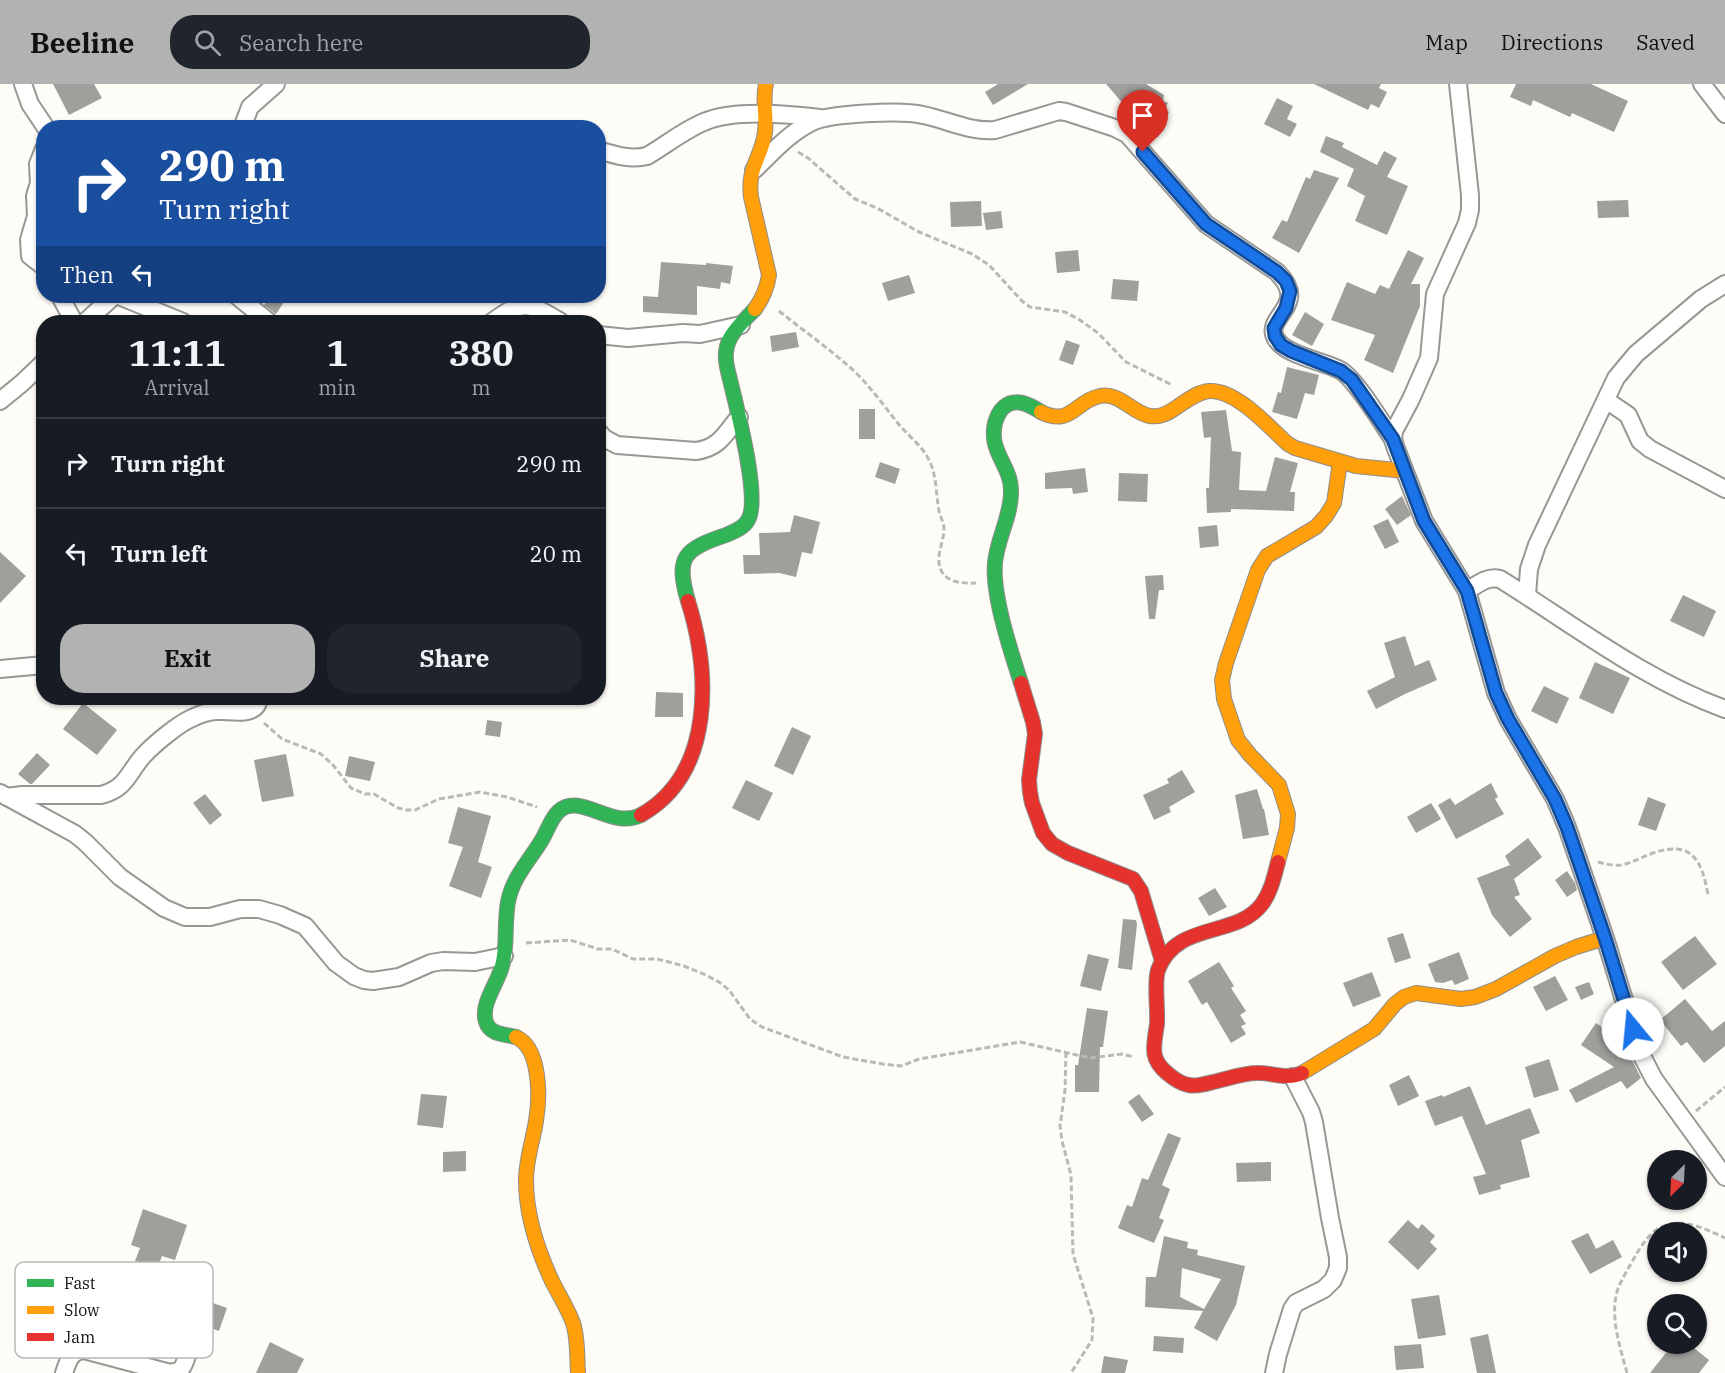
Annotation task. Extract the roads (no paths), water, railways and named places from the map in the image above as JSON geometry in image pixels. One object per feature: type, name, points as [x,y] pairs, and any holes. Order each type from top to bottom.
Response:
[{"type":"street","points":[[23,84],[30,104],[41,120]]},
{"type":"street","points":[[245,120],[250,107],[276,84]]},
{"type":"street","points":[[578,1373],[573,1324],[540,1254],[530,1220],[526,1173],[529,1148],[536,1122],[538,1079],[535,1063],[531,1048],[526,1042],[492,1031],[488,1026],[485,1019],[487,1003],[501,972],[505,951],[507,907],[511,891],[517,876],[537,849],[560,810],[576,805],[623,820],[634,819],[667,796],[678,782],[698,736],[702,712],[698,636],[681,576],[682,565],[690,550],[737,530],[749,521],[752,512],[751,489],[739,417],[725,353],[732,336],[767,291],[769,275],[751,197],[751,173],[766,130],[762,99],[766,84]]},
{"type":"street","points":[[1393,439],[1394,431],[1429,358],[1435,294],[1467,223],[1470,210],[1458,84]]},
{"type":"street","points":[[1702,84],[1725,114]]},
{"type":"street","points":[[606,152],[626,157],[647,156],[702,122],[721,117],[764,114],[821,118],[874,113],[919,114],[972,130],[994,130],[1059,111],[1104,124],[1127,134],[1206,224],[1277,272],[1286,281],[1290,291],[1289,300],[1274,328],[1275,336],[1281,345],[1341,371],[1352,380],[1393,439],[1424,521],[1467,591],[1496,693],[1508,719],[1555,799],[1567,827],[1605,938],[1640,1052],[1654,1079],[1725,1177]]},
{"type":"street","points":[[751,173],[807,124],[821,118]]},
{"type":"street","points":[[36,193],[36,216],[28,244],[30,256],[36,261]]},
{"type":"street","points":[[1527,595],[1529,569],[1537,545],[1616,378],[1636,354],[1701,299],[1725,284]]},
{"type":"street","points":[[93,315],[108,303]]},
{"type":"street","points":[[134,303],[165,315]]},
{"type":"street","points":[[246,303],[260,315]]},
{"type":"street","points":[[501,315],[516,307],[528,306],[549,315]]},
{"type":"street","points":[[606,336],[628,338],[683,333],[700,334],[741,325]]},
{"type":"street","points":[[0,401],[36,370]]},
{"type":"street","points":[[1162,961],[1141,891],[1133,879],[1068,853],[1052,844],[1044,833],[1032,803],[1029,780],[1035,734],[1009,645],[996,582],[995,564],[1009,503],[1011,483],[994,447],[994,427],[997,415],[1006,405],[1018,402],[1028,403],[1049,415],[1066,416],[1087,401],[1099,396],[1108,396],[1116,398],[1145,415],[1159,417],[1200,393],[1211,391],[1237,400],[1287,444],[1305,452],[1356,466],[1405,471]]},
{"type":"street","points":[[1606,400],[1628,415],[1640,441],[1645,445],[1725,489]]},
{"type":"street","points":[[606,439],[617,445],[707,450],[716,445],[739,417]]},
{"type":"street","points":[[1340,462],[1334,503],[1326,516],[1316,527],[1267,556],[1258,570],[1222,680],[1224,699],[1238,740],[1279,785],[1286,804],[1287,828],[1270,892],[1261,906],[1248,918],[1188,937],[1174,946],[1162,961],[1157,973],[1158,1013],[1154,1049],[1154,1058],[1158,1066],[1185,1085],[1199,1086],[1258,1073],[1293,1077],[1374,1029],[1404,997],[1416,993],[1461,999],[1475,997],[1496,989],[1555,956],[1605,938]]},
{"type":"street","points":[[1467,591],[1484,580],[1493,577],[1500,579],[1625,661],[1697,698],[1725,709]]},
{"type":"street","points":[[0,669],[36,666]]},
{"type":"street","points":[[4,795],[101,795],[110,793],[123,784],[145,754],[193,717],[211,712],[247,712],[257,705]]},
{"type":"street","points":[[4,795],[75,834],[120,877],[164,908],[185,916],[210,917],[240,909],[259,909],[280,915],[305,926],[336,963],[364,980],[399,977],[431,963],[443,961],[475,962],[505,951]]},
{"type":"street","points":[[1274,1373],[1292,1309],[1296,1303],[1324,1289],[1333,1280],[1338,1268],[1314,1122],[1293,1077]]},
{"type":"street","points":[[64,1373],[71,1358]]},
{"type":"street","points":[[114,1358],[170,1373],[180,1370],[186,1358]]}]
